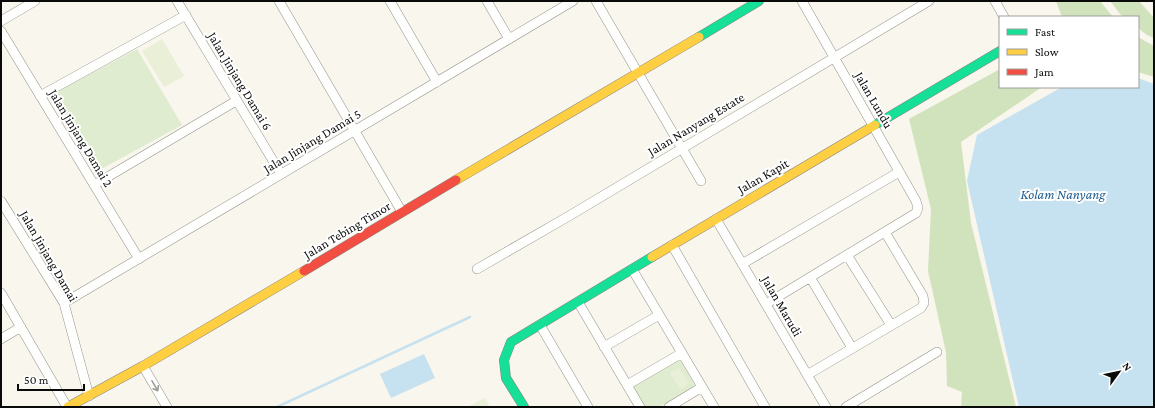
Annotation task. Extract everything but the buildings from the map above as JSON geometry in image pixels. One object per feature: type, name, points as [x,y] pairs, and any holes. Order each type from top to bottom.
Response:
[{"type":"street","points":[[1,21],[35,1]]},
{"type":"street","name":"Jalan Jinjang Damai 6","points":[[178,1],[236,101],[281,174]]},
{"type":"street","points":[[279,1],[402,212]]},
{"type":"street","points":[[390,1],[437,82]]},
{"type":"street","points":[[487,1],[509,39]]},
{"type":"street","name":"Jalan Jinjang Damai 5","points":[[64,303],[573,1]]},
{"type":"street","points":[[596,1],[701,181]]},
{"type":"street","name":"Jalan Tebing Timor","points":[[67,407],[143,366],[759,1]]},
{"type":"street","name":"Jalan Lundu","points":[[802,1],[916,201],[918,208],[916,213],[885,232]]},
{"type":"street","name":"Jalan Nanyang Estate","points":[[477,269],[929,1]]},
{"type":"street","points":[[995,1],[1003,16]]},
{"type":"street","points":[[40,96],[186,15]]},
{"type":"street","name":"Jalan Jinjang Damai 2","points":[[1,31],[138,259]]},
{"type":"street","name":"Jalan Kapit","points":[[524,407],[506,378],[504,360],[511,342],[999,52]]},
{"type":"street","points":[[94,186],[236,101]]},
{"type":"street","points":[[742,264],[899,172]]},
{"type":"street","name":"Jalan Jinjang Damai","points":[[1,201],[64,303],[89,396]]},
{"type":"street","name":"Jalan Marudi","points":[[716,219],[826,407]]},
{"type":"street","points":[[766,304],[885,232],[923,296],[924,303],[921,308],[807,375]]},
{"type":"street","points":[[672,245],[765,407]]},
{"type":"street","points":[[847,255],[891,325]]},
{"type":"street","points":[[632,269],[714,407]]},
{"type":"street","points":[[810,277],[852,348]]},
{"type":"street","points":[[1,293],[67,407]]},
{"type":"street","points":[[578,302],[640,407]]},
{"type":"street","points":[[604,347],[659,315]]},
{"type":"street","points":[[540,325],[588,407]]},
{"type":"street","points":[[1,339],[21,327]]},
{"type":"street","points":[[846,407],[937,352]]},
{"type":"street","points":[[627,385],[682,353]]},
{"type":"street","points":[[143,366],[167,407]]},
{"type":"street","points":[[669,407],[702,387]]},
{"type":"green space","points":[[1056,1],[1100,1],[1112,16],[1062,16]]},
{"type":"green space","points":[[1110,1],[1139,1],[1154,18],[1154,38],[1139,29],[1139,16],[1123,16]]},
{"type":"green space","points":[[1139,38],[1154,46],[1154,77],[1139,72]]},
{"type":"green space","points":[[162,39],[184,76],[164,87],[142,51]]},
{"type":"green space","points":[[137,49],[182,125],[96,172],[51,95]]},
{"type":"green space","points":[[999,70],[999,88],[1041,88],[961,142],[971,223],[1016,407],[961,407],[962,392],[947,386],[946,352],[928,271],[931,209],[909,119]]},
{"type":"green space","points":[[680,360],[695,386],[660,407],[644,407],[633,387]]},
{"type":"green space","points":[[679,368],[689,384],[680,389],[670,373]]},
{"type":"green space","points":[[485,398],[490,407],[467,407]]},
{"type":"water","name":"Kolam Nanyang","points":[[1139,78],[1154,84],[1154,407],[1019,407],[967,181],[977,135],[1060,88],[1139,88]]},
{"type":"water","points":[[424,354],[435,378],[391,398],[380,374]]},
{"type":"waterway","points":[[277,407],[470,317]]},
{"type":"traffic: fast","points":[[699,37],[759,1]]},
{"type":"traffic: fast","points":[[875,125],[999,52]]},
{"type":"traffic: fast","points":[[524,407],[506,378],[504,360],[511,342],[652,257]]},
{"type":"traffic: slow","points":[[456,180],[699,37]]},
{"type":"traffic: slow","points":[[652,257],[875,125]]},
{"type":"traffic: slow","points":[[68,407],[143,366],[304,271]]},
{"type":"traffic: jam","points":[[304,271],[456,180]]}]
